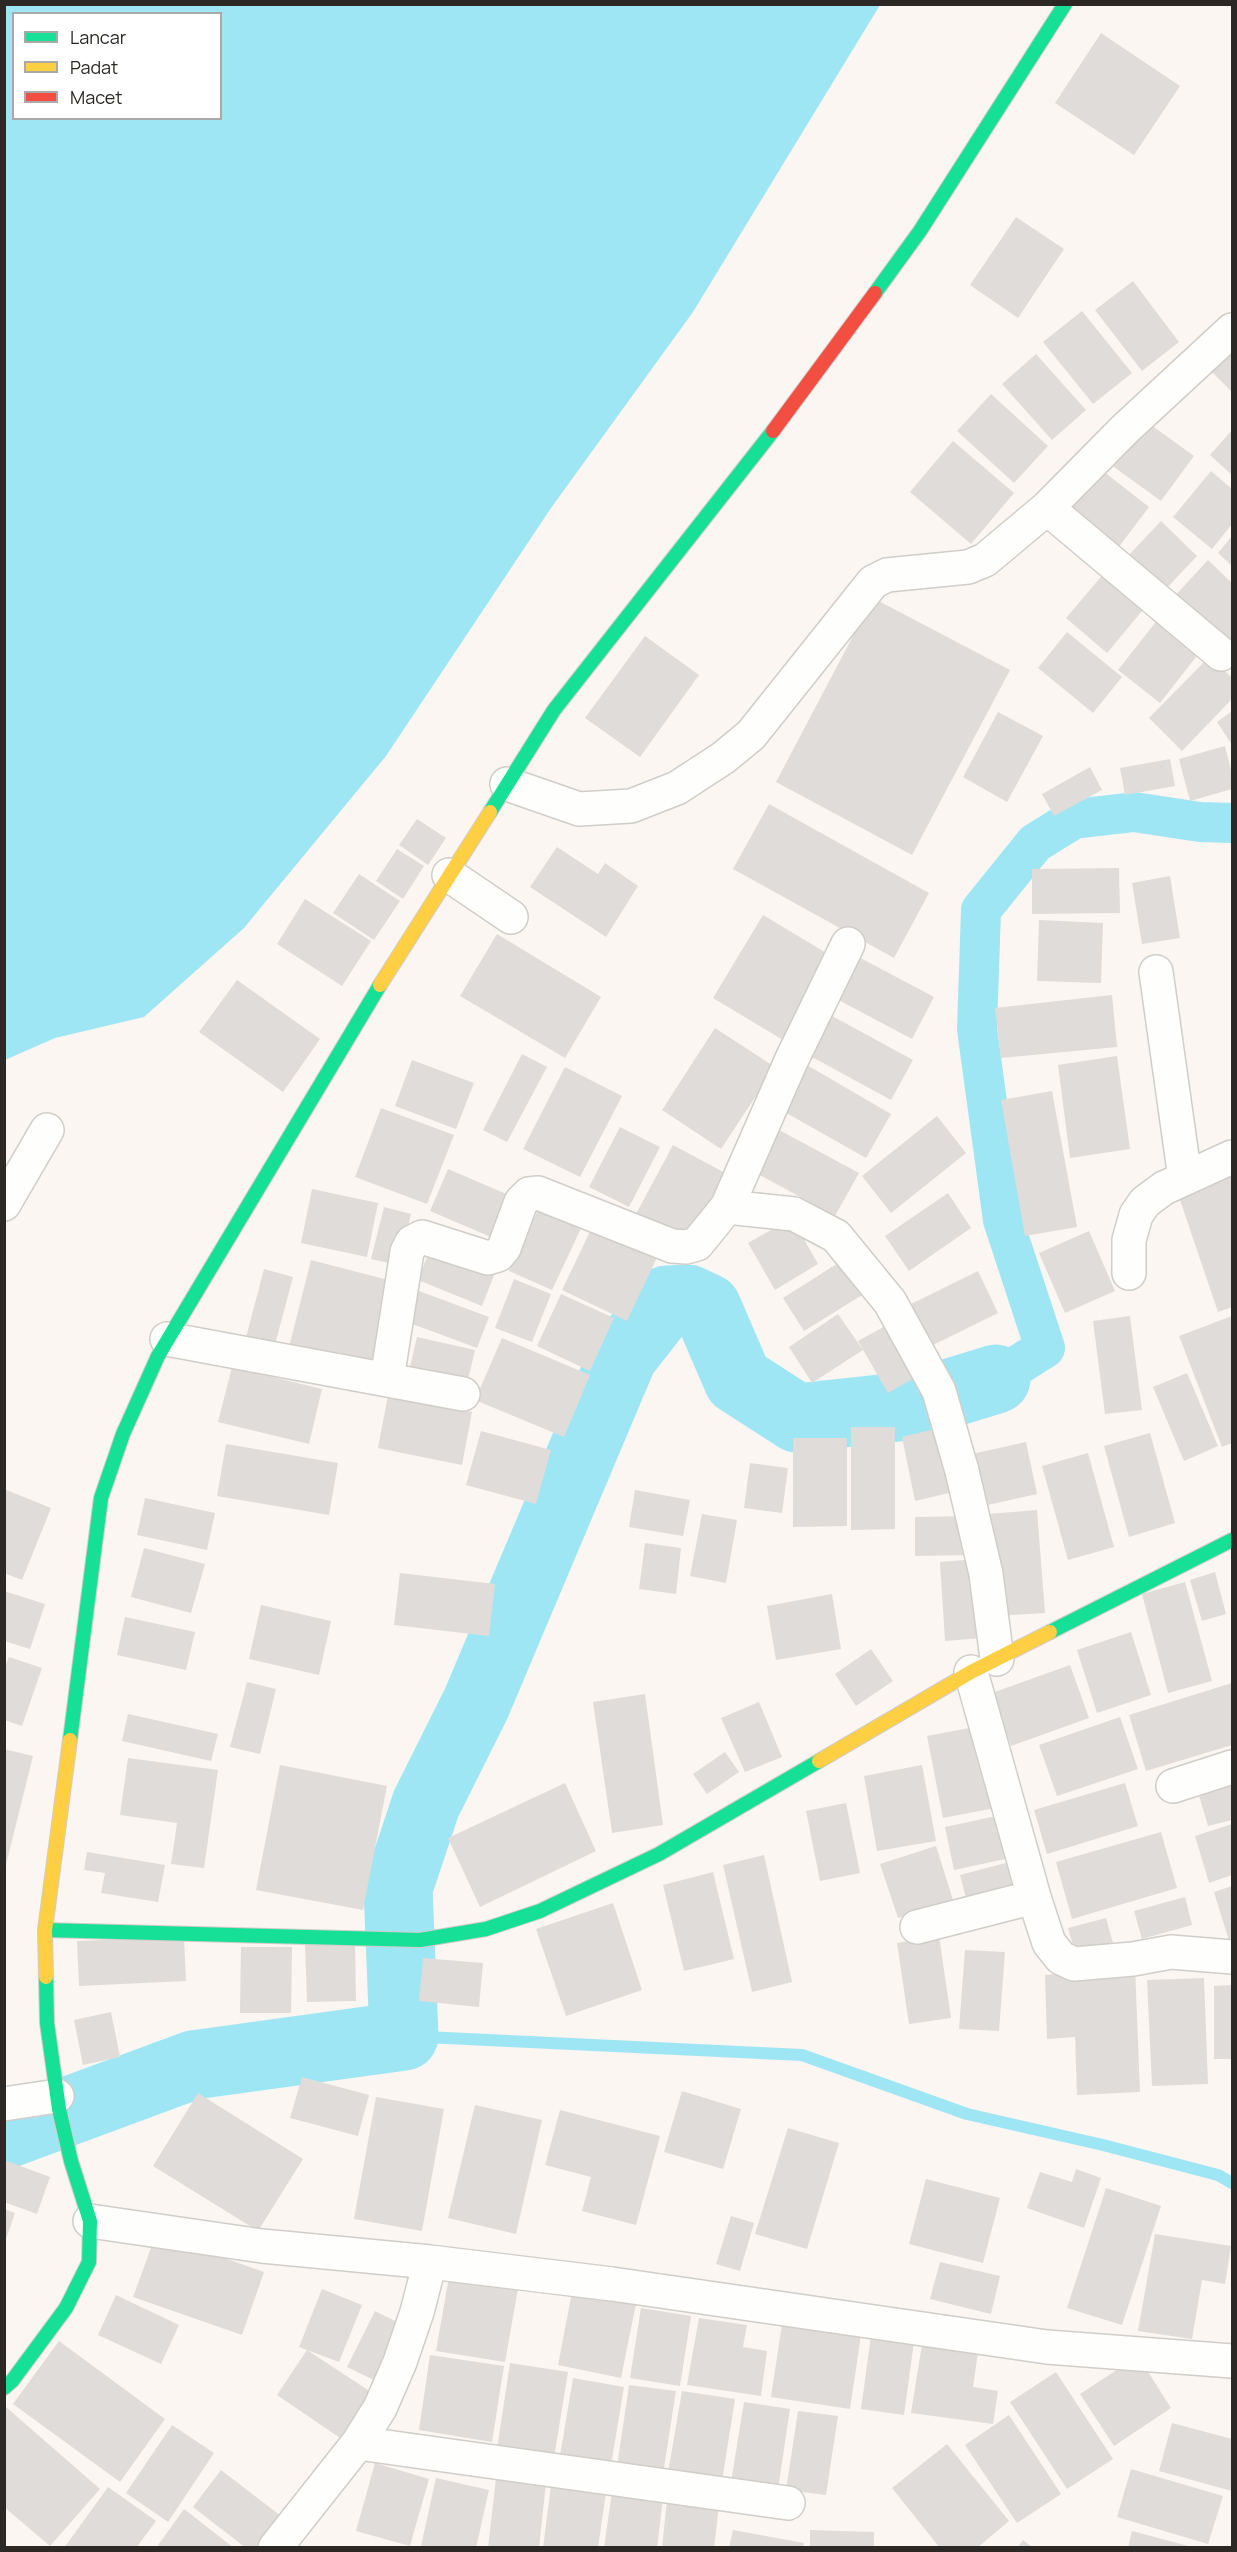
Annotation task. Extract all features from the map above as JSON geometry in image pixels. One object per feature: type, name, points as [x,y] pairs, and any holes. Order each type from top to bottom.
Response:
[{"type":"main road","points":[[4,2388],[12,2381],[66,2308],[89,2262],[90,2221],[71,2161],[58,2102],[47,2023],[45,1930],[101,1498],[123,1434],[167,1339],[304,1108],[554,710],[740,475],[920,231],[1065,4]]},
{"type":"main road","points":[[45,1930],[420,1940],[486,1929],[540,1911],[659,1854],[984,1665],[1232,1545]]},
{"type":"street","points":[[507,784],[579,810],[631,806],[677,788],[723,758],[751,735],[873,582],[887,575],[968,567],[985,561],[1047,508],[1125,429],[1233,330]]},
{"type":"street","points":[[1047,508],[1221,654]]},
{"type":"street","points":[[449,875],[511,917]]},
{"type":"street","points":[[387,1379],[407,1252],[412,1242],[422,1237],[488,1258],[498,1255],[504,1248],[520,1202],[529,1194],[538,1193],[672,1246],[686,1247],[697,1244],[727,1207],[791,1060],[848,944]]},
{"type":"street","points":[[1156,972],[1185,1178]]},
{"type":"street","points":[[4,1204],[47,1130]]},
{"type":"street","points":[[1129,1273],[1129,1240],[1137,1215],[1145,1202],[1164,1188],[1233,1157]]},
{"type":"street","points":[[727,1207],[794,1214],[836,1236],[890,1302],[939,1391],[962,1471],[986,1574],[984,1665],[1034,1897],[1049,1943],[1060,1958],[1074,1964],[1133,1959],[1171,1952],[1233,1957]]},
{"type":"street","points":[[167,1339],[463,1394]]},
{"type":"street","points":[[1173,1786],[1233,1767]]},
{"type":"street","points":[[917,1927],[1034,1897]]},
{"type":"street","points":[[4,2104],[58,2102]]},
{"type":"street","points":[[90,2221],[262,2246],[430,2262],[612,2284],[1047,2347],[1233,2361]]},
{"type":"street","points":[[275,2547],[358,2444],[380,2408],[400,2362],[417,2312],[430,2262]]},
{"type":"street","points":[[358,2444],[788,2503]]},
{"type":"water","points":[[5,4],[880,5],[693,312],[551,508],[386,756],[244,928],[144,1017],[55,1038],[5,1060]]},
{"type":"building","points":[[1101,33],[1180,86],[1134,155],[1055,103]]},
{"type":"building","points":[[1016,217],[1064,249],[1018,318],[970,285]]},
{"type":"building","points":[[1133,281],[1179,342],[1142,371],[1095,310]]},
{"type":"building","points":[[1082,311],[1132,373],[1093,404],[1043,342]]},
{"type":"building","points":[[1232,339],[1232,392],[1206,366]]},
{"type":"building","points":[[1036,354],[1086,410],[1052,440],[1002,384]]},
{"type":"building","points":[[991,394],[1048,446],[1014,483],[957,431]]},
{"type":"building","points":[[1140,417],[1194,456],[1161,501],[1107,462]]},
{"type":"building","points":[[1232,430],[1232,475],[1210,455]]},
{"type":"building","points":[[953,441],[1014,493],[971,544],[910,492]]},
{"type":"building","points":[[1099,468],[1149,507],[1112,556],[1062,518]]},
{"type":"building","points":[[1211,471],[1232,489],[1232,524],[1212,549],[1173,517]]},
{"type":"building","points":[[1161,521],[1197,556],[1164,591],[1127,557]]},
{"type":"building","points":[[1232,536],[1232,566],[1218,553]]},
{"type":"building","points":[[1208,560],[1232,583],[1232,640],[1224,649],[1172,599]]},
{"type":"building","points":[[1106,571],[1147,605],[1107,653],[1066,618]]},
{"type":"building","points":[[873,598],[1010,670],[912,855],[776,782]]},
{"type":"building","points":[[1158,619],[1199,653],[1160,703],[1118,670]]},
{"type":"building","points":[[1067,632],[1122,677],[1093,713],[1038,668]]},
{"type":"building","points":[[645,636],[699,675],[640,757],[585,718]]},
{"type":"building","points":[[1210,656],[1232,678],[1232,699],[1182,751],[1149,718]]},
{"type":"building","points":[[1232,711],[1232,745],[1217,722]]},
{"type":"building","points":[[998,712],[1043,736],[1007,802],[963,777]]},
{"type":"building","points":[[1225,746],[1232,774],[1232,789],[1190,801],[1179,759]]},
{"type":"building","points":[[1170,759],[1175,786],[1125,795],[1120,768]]},
{"type":"building","points":[[1090,767],[1102,790],[1054,816],[1042,794]]},
{"type":"building","points":[[769,804],[929,893],[894,958],[733,869]]},
{"type":"building","points":[[417,819],[446,838],[428,865],[399,845]]},
{"type":"building","points":[[557,847],[598,874],[605,863],[638,886],[606,937],[530,887]]},
{"type":"building","points":[[397,849],[424,866],[403,899],[376,881]]},
{"type":"building","points":[[1119,868],[1120,913],[1032,914],[1032,869]]},
{"type":"building","points":[[359,874],[400,901],[374,940],[333,913]]},
{"type":"building","points":[[1170,876],[1180,938],[1142,944],[1132,883]]},
{"type":"building","points":[[305,899],[371,941],[342,986],[277,944]]},
{"type":"building","points":[[763,915],[838,960],[788,1043],[713,998]]},
{"type":"building","points":[[1039,920],[1103,923],[1101,983],[1037,981]]},
{"type":"building","points":[[497,934],[601,997],[565,1058],[460,996]]},
{"type":"building","points":[[853,954],[934,997],[912,1039],[831,996]]},
{"type":"building","points":[[237,980],[320,1039],[283,1092],[199,1032]]},
{"type":"building","points":[[1112,995],[1117,1047],[1001,1058],[995,1008]]},
{"type":"building","points":[[823,1011],[913,1060],[891,1100],[801,1051]]},
{"type":"building","points":[[715,1028],[775,1067],[721,1149],[662,1110]]},
{"type":"building","points":[[522,1054],[547,1067],[507,1142],[483,1130]]},
{"type":"building","points":[[1117,1056],[1130,1149],[1070,1158],[1058,1065]]},
{"type":"building","points":[[412,1060],[474,1083],[456,1129],[395,1106]]},
{"type":"building","points":[[800,1061],[891,1114],[866,1158],[774,1106]]},
{"type":"building","points":[[565,1067],[622,1096],[580,1177],[523,1149]]},
{"type":"building","points":[[1052,1091],[1077,1227],[1025,1236],[1001,1100]]},
{"type":"building","points":[[381,1108],[454,1135],[427,1204],[355,1177]]},
{"type":"building","points":[[937,1116],[966,1153],[891,1213],[862,1176]]},
{"type":"building","points":[[770,1125],[859,1173],[835,1216],[747,1168]]},
{"type":"building","points":[[620,1127],[660,1147],[629,1207],[589,1187]]},
{"type":"building","points":[[673,1145],[727,1174],[690,1243],[636,1214]]},
{"type":"building","points":[[448,1169],[518,1199],[500,1241],[430,1211]]},
{"type":"building","points":[[1232,1175],[1232,1307],[1218,1312],[1178,1194]]},
{"type":"building","points":[[312,1189],[378,1203],[367,1257],[301,1243]]},
{"type":"building","points":[[948,1193],[971,1228],[909,1271],[885,1236]]},
{"type":"building","points":[[542,1202],[584,1222],[552,1290],[509,1271]]},
{"type":"building","points":[[384,1207],[411,1214],[398,1265],[371,1259]]},
{"type":"building","points":[[792,1218],[818,1264],[775,1290],[748,1243]]},
{"type":"building","points":[[596,1219],[661,1249],[627,1321],[562,1290]]},
{"type":"building","points":[[1089,1231],[1115,1291],[1065,1313],[1039,1253]]},
{"type":"building","points":[[432,1244],[496,1270],[482,1306],[418,1280]]},
{"type":"building","points":[[846,1258],[867,1292],[804,1331],[783,1298]]},
{"type":"building","points":[[311,1260],[392,1281],[368,1375],[287,1355]]},
{"type":"building","points":[[264,1269],[293,1277],[273,1352],[244,1345]]},
{"type":"building","points":[[978,1271],[998,1313],[927,1348],[907,1306]]},
{"type":"building","points":[[514,1279],[551,1294],[532,1342],[495,1328]]},
{"type":"building","points":[[419,1291],[489,1317],[477,1348],[407,1322]]},
{"type":"building","points":[[561,1294],[614,1318],[590,1371],[537,1346]]},
{"type":"building","points":[[838,1314],[863,1350],[812,1383],[789,1347]]},
{"type":"building","points":[[1130,1316],[1142,1410],[1105,1414],[1093,1321]]},
{"type":"building","points":[[1232,1316],[1232,1443],[1222,1447],[1179,1336]]},
{"type":"building","points":[[896,1320],[925,1372],[888,1393],[858,1341]]},
{"type":"building","points":[[417,1337],[475,1350],[467,1384],[409,1371]]},
{"type":"building","points":[[502,1338],[590,1375],[564,1437],[475,1400]]},
{"type":"building","points":[[232,1367],[322,1389],[309,1444],[218,1422]]},
{"type":"building","points":[[1187,1373],[1218,1446],[1184,1461],[1153,1387]]},
{"type":"building","points":[[388,1395],[472,1412],[462,1465],[378,1448]]},
{"type":"building","points":[[851,1427],[895,1427],[895,1529],[851,1530]]},
{"type":"building","points":[[939,1428],[953,1492],[915,1501],[902,1437]]},
{"type":"building","points":[[481,1431],[551,1450],[536,1504],[466,1485]]},
{"type":"building","points":[[1150,1433],[1175,1523],[1129,1537],[1104,1446]]},
{"type":"building","points":[[793,1438],[847,1438],[847,1526],[793,1527]]},
{"type":"building","points":[[1026,1442],[1037,1494],[974,1508],[963,1456]]},
{"type":"building","points":[[226,1444],[338,1463],[329,1515],[217,1496]]},
{"type":"building","points":[[1088,1453],[1114,1547],[1068,1560],[1042,1466]]},
{"type":"building","points":[[750,1463],[788,1468],[782,1513],[744,1508]]},
{"type":"building","points":[[4,1489],[51,1508],[22,1580],[4,1573]]},
{"type":"building","points":[[635,1490],[690,1500],[683,1536],[629,1527]]},
{"type":"building","points":[[145,1498],[215,1513],[207,1550],[137,1535]]},
{"type":"building","points":[[1037,1510],[1045,1613],[996,1616],[988,1514]]},
{"type":"building","points":[[702,1514],[737,1520],[726,1583],[690,1576]]},
{"type":"building","points":[[972,1516],[972,1555],[915,1556],[915,1517]]},
{"type":"building","points":[[645,1543],[681,1548],[676,1594],[639,1589]]},
{"type":"building","points":[[144,1548],[205,1564],[191,1613],[131,1597]]},
{"type":"building","points":[[977,1559],[983,1638],[945,1641],[940,1562]]},
{"type":"building","points":[[1215,1572],[1226,1614],[1202,1621],[1190,1580]]},
{"type":"building","points":[[400,1573],[495,1584],[489,1636],[394,1625]]},
{"type":"building","points":[[1185,1582],[1212,1681],[1168,1693],[1142,1594]]},
{"type":"building","points":[[4,1591],[45,1604],[30,1649],[4,1641]]},
{"type":"building","points":[[832,1594],[841,1649],[776,1660],[767,1606]]},
{"type":"building","points":[[261,1605],[331,1621],[319,1675],[249,1659]]},
{"type":"building","points":[[125,1617],[195,1632],[186,1670],[117,1655]]},
{"type":"building","points":[[1131,1632],[1151,1695],[1097,1713],[1077,1650]]},
{"type":"building","points":[[871,1649],[893,1681],[856,1706],[835,1674]]},
{"type":"building","points":[[9,1657],[42,1668],[22,1726],[4,1720],[4,1669]]},
{"type":"building","points":[[1070,1665],[1089,1718],[1011,1746],[992,1693]]},
{"type":"building","points":[[247,1682],[276,1689],[260,1754],[230,1747]]},
{"type":"building","points":[[1232,1683],[1232,1745],[1146,1771],[1129,1715]]},
{"type":"building","points":[[645,1694],[663,1825],[612,1833],[593,1702]]},
{"type":"building","points":[[759,1702],[782,1757],[745,1772],[721,1718]]},
{"type":"building","points":[[128,1714],[218,1734],[211,1761],[122,1741]]},
{"type":"building","points":[[1120,1717],[1138,1769],[1057,1796],[1039,1745]]},
{"type":"building","points":[[980,1726],[995,1808],[943,1818],[927,1736]]},
{"type":"building","points":[[4,1749],[33,1756],[5,1869],[4,1869]]},
{"type":"building","points":[[725,1752],[739,1772],[707,1794],[693,1774]]},
{"type":"building","points":[[128,1758],[218,1770],[204,1868],[171,1864],[177,1823],[120,1815]]},
{"type":"building","points":[[280,1765],[387,1786],[363,1910],[256,1890]]},
{"type":"building","points":[[922,1765],[936,1841],[877,1851],[864,1776]]},
{"type":"building","points":[[1232,1772],[1232,1820],[1208,1826],[1195,1782]]},
{"type":"building","points":[[565,1783],[596,1851],[480,1907],[448,1838]]},
{"type":"building","points":[[1125,1783],[1138,1826],[1047,1854],[1034,1810]]},
{"type":"building","points":[[846,1803],[860,1873],[820,1881],[806,1811]]},
{"type":"building","points":[[1001,1815],[1010,1858],[954,1870],[945,1827]]},
{"type":"building","points":[[1232,1824],[1232,1875],[1209,1883],[1195,1836]]},
{"type":"building","points":[[1161,1832],[1177,1888],[1072,1919],[1056,1862]]},
{"type":"building","points":[[936,1846],[953,1900],[898,1918],[880,1864]]},
{"type":"building","points":[[87,1852],[165,1865],[158,1902],[101,1893],[105,1873],[84,1870]]},
{"type":"building","points":[[764,1855],[792,1982],[752,1992],[723,1865]]},
{"type":"building","points":[[1017,1860],[1025,1887],[967,1902],[960,1875]]},
{"type":"building","points":[[713,1872],[734,1959],[684,1971],[663,1885]]},
{"type":"building","points":[[1232,1886],[1232,1940],[1229,1941],[1214,1892]]},
{"type":"building","points":[[1185,1897],[1192,1925],[1142,1939],[1134,1911]]},
{"type":"building","points":[[613,1903],[642,1990],[566,2016],[536,1929]]},
{"type":"building","points":[[1106,1918],[1113,1943],[1075,1953],[1068,1928]]},
{"type":"building","points":[[939,1936],[951,2018],[909,2024],[897,1943]]},
{"type":"building","points":[[184,1937],[186,1981],[79,1986],[77,1941]]},
{"type":"building","points":[[355,1944],[356,2001],[307,2002],[305,1945]]},
{"type":"building","points":[[241,1947],[292,1947],[291,2013],[240,2013]]},
{"type":"building","points":[[965,1950],[1005,1952],[999,2031],[959,2029]]},
{"type":"building","points":[[423,1958],[483,1963],[479,2007],[419,2001]]},
{"type":"building","points":[[1135,1966],[1140,2092],[1077,2095],[1075,2037],[1047,2039],[1045,1975]]},
{"type":"building","points":[[1204,1978],[1208,2084],[1152,2086],[1147,1980]]},
{"type":"building","points":[[1232,1985],[1232,2059],[1214,2059],[1214,1986]]},
{"type":"building","points":[[111,2012],[120,2057],[83,2065],[74,2020]]},
{"type":"building","points":[[302,2077],[369,2095],[358,2136],[290,2118]]},
{"type":"building","points":[[682,2091],[741,2109],[723,2169],[664,2152]]},
{"type":"building","points":[[198,2093],[303,2159],[258,2231],[153,2166]]},
{"type":"building","points":[[376,2097],[444,2109],[422,2231],[354,2219]]},
{"type":"building","points":[[475,2105],[542,2120],[516,2234],[448,2218]]},
{"type":"building","points":[[560,2110],[660,2136],[636,2225],[582,2211],[591,2177],[545,2165]]},
{"type":"building","points":[[788,2128],[839,2143],[807,2249],[755,2234]]},
{"type":"building","points":[[4,2160],[50,2177],[37,2214],[4,2202]]},
{"type":"building","points":[[1076,2169],[1101,2178],[1084,2228],[1027,2208],[1040,2172],[1072,2182]]},
{"type":"building","points":[[926,2179],[1000,2198],[983,2263],[909,2244]]},
{"type":"building","points":[[1106,2188],[1161,2206],[1122,2325],[1067,2308]]},
{"type":"building","points":[[4,2209],[15,2213],[5,2242],[4,2241]]},
{"type":"building","points":[[731,2216],[754,2223],[740,2271],[716,2264]]},
{"type":"building","points":[[156,2234],[264,2272],[242,2335],[133,2297]]},
{"type":"building","points":[[1155,2234],[1231,2246],[1225,2284],[1202,2280],[1192,2339],[1138,2331]]},
{"type":"building","points":[[940,2262],[1000,2276],[991,2314],[930,2299]]},
{"type":"building","points":[[450,2271],[519,2283],[505,2362],[436,2351]]},
{"type":"building","points":[[322,2289],[362,2305],[339,2362],[299,2347]]},
{"type":"building","points":[[572,2292],[636,2304],[621,2378],[558,2365]]},
{"type":"building","points":[[116,2295],[179,2325],[161,2364],[98,2335]]},
{"type":"building","points":[[641,2308],[691,2316],[680,2386],[630,2378]]},
{"type":"building","points":[[375,2311],[409,2328],[382,2384],[347,2367]]},
{"type":"building","points":[[699,2318],[747,2325],[743,2347],[767,2351],[761,2396],[687,2385]]},
{"type":"building","points":[[782,2324],[861,2335],[850,2409],[771,2397]]},
{"type":"building","points":[[871,2336],[914,2342],[904,2415],[861,2409]]},
{"type":"building","points":[[923,2338],[979,2346],[973,2387],[998,2391],[993,2424],[911,2413]]},
{"type":"building","points":[[59,2341],[165,2419],[120,2482],[13,2404]]},
{"type":"building","points":[[307,2350],[374,2394],[343,2440],[277,2395]]},
{"type":"building","points":[[430,2355],[504,2366],[492,2442],[419,2430]]},
{"type":"building","points":[[1138,2356],[1171,2408],[1114,2446],[1080,2394]]},
{"type":"building","points":[[510,2363],[568,2372],[554,2458],[497,2449]]},
{"type":"building","points":[[1056,2372],[1113,2459],[1067,2489],[1010,2402]]},
{"type":"building","points":[[573,2378],[624,2387],[611,2465],[560,2456]]},
{"type":"building","points":[[629,2385],[676,2391],[663,2474],[617,2467]]},
{"type":"building","points":[[682,2391],[735,2399],[722,2481],[668,2473]]},
{"type":"building","points":[[744,2402],[790,2409],[778,2489],[731,2482]]},
{"type":"building","points":[[6,2407],[100,2489],[50,2546],[4,2507]]},
{"type":"building","points":[[798,2411],[838,2416],[826,2495],[786,2490]]},
{"type":"building","points":[[1009,2415],[1061,2494],[1017,2523],[965,2445]]},
{"type":"building","points":[[1172,2423],[1232,2439],[1232,2491],[1159,2471]]},
{"type":"building","points":[[172,2425],[214,2453],[168,2522],[126,2493]]},
{"type":"building","points":[[947,2444],[1009,2521],[977,2548],[940,2548],[892,2488]]},
{"type":"building","points":[[375,2463],[429,2479],[410,2546],[356,2531]]},
{"type":"building","points":[[1131,2469],[1223,2496],[1208,2544],[1117,2517]]},
{"type":"building","points":[[221,2470],[281,2516],[256,2548],[246,2548],[193,2507]]},
{"type":"building","points":[[436,2478],[489,2490],[476,2548],[421,2546]]},
{"type":"building","points":[[496,2478],[546,2483],[539,2548],[488,2548]]},
{"type":"building","points":[[552,2478],[607,2485],[598,2548],[543,2548]]},
{"type":"building","points":[[108,2487],[156,2521],[136,2548],[64,2548]]},
{"type":"building","points":[[612,2492],[663,2498],[657,2548],[604,2548]]},
{"type":"building","points":[[667,2500],[719,2505],[714,2548],[662,2548]]},
{"type":"building","points":[[184,2509],[234,2548],[156,2548]]},
{"type":"building","points":[[733,2530],[804,2543],[803,2548],[729,2548]]},
{"type":"building","points":[[810,2530],[874,2532],[874,2548],[810,2548]]},
{"type":"building","points":[[1132,2531],[1192,2547],[1192,2548],[1128,2548]]},
{"type":"building","points":[[1023,2540],[1033,2548],[1017,2548]]},
{"type":"waterway","points":[[996,1379],[1045,1348],[1003,1220],[977,1029],[981,910],[1035,843],[1074,819],[1134,812],[1200,822],[1232,823]]},
{"type":"waterway","points":[[4,2135],[193,2065],[404,2036],[398,1888],[426,1804],[476,1704],[623,1356],[667,1300],[688,1299],[707,1308],[738,1380],[797,1418],[908,1406],[996,1379]]},
{"type":"waterway","points":[[404,2036],[802,2055],[967,2114],[1103,2145],[1218,2175],[1232,2183]]},
{"type":"traffic: fast","points":[[875,293],[920,231],[1065,4]]},
{"type":"traffic: fast","points":[[490,812],[554,710],[773,431]]},
{"type":"traffic: fast","points":[[70,1740],[101,1498],[123,1434],[158,1356],[380,985]]},
{"type":"traffic: fast","points":[[1050,1632],[1232,1540]]},
{"type":"traffic: fast","points":[[45,1930],[420,1940],[486,1929],[540,1911],[659,1854],[819,1761]]},
{"type":"traffic: fast","points":[[4,2388],[12,2381],[66,2308],[89,2262],[90,2221],[71,2161],[59,2109],[47,2023],[46,1977]]},
{"type":"traffic: slow","points":[[380,985],[490,812]]},
{"type":"traffic: slow","points":[[819,1761],[971,1672],[1050,1632]]},
{"type":"traffic: slow","points":[[46,1977],[45,1930],[70,1740]]},
{"type":"traffic: jam","points":[[773,431],[875,293]]}]
